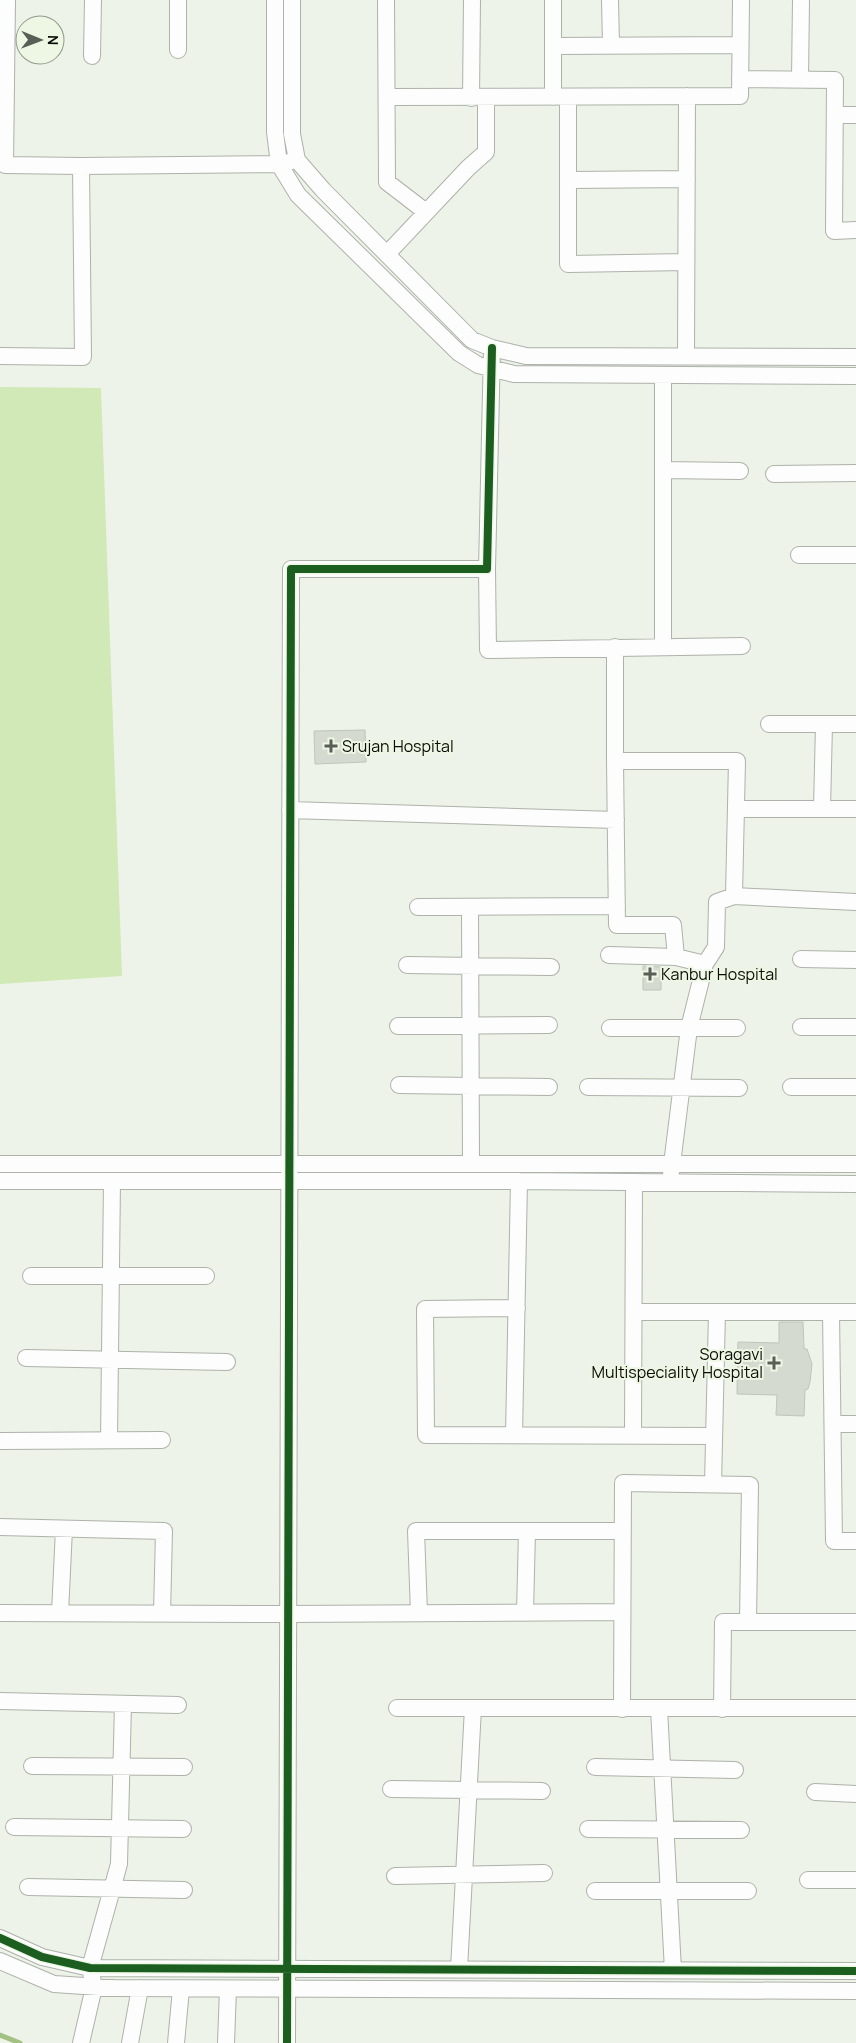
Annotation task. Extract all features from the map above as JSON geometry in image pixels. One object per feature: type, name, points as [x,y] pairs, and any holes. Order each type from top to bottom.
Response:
[{"type":"street","points":[[7,0],[3,47],[5,165],[279,164],[297,160]]},
{"type":"street","points":[[92,56],[93,0]]},
{"type":"street","points":[[178,0],[178,50]]},
{"type":"street","points":[[275,0],[275,132],[279,164],[298,195],[459,353],[478,364],[514,374],[856,376]]},
{"type":"street","points":[[292,0],[292,134],[297,160],[323,190],[472,340],[492,348],[526,356],[856,356]]},
{"type":"street","points":[[386,0],[387,182],[426,212]]},
{"type":"street","points":[[387,254],[468,168],[486,152],[479,98],[472,0]]},
{"type":"street","points":[[553,0],[553,46],[561,97],[568,180],[568,264],[686,262]]},
{"type":"street","points":[[610,0],[611,46]]},
{"type":"street","points":[[387,97],[740,96],[741,0]]},
{"type":"street","points":[[800,79],[801,0]]},
{"type":"street","points":[[553,46],[740,45]]},
{"type":"street","points":[[740,78],[835,80],[834,231],[856,230]]},
{"type":"street","points":[[686,356],[687,96]]},
{"type":"street","points":[[834,115],[856,115]]},
{"type":"street","points":[[0,356],[83,356],[81,166]]},
{"type":"street","points":[[568,180],[687,180]]},
{"type":"street","points":[[492,348],[487,569],[488,650],[742,646]]},
{"type":"street","points":[[663,375],[663,647]]},
{"type":"street","points":[[663,470],[740,471]]},
{"type":"street","points":[[774,474],[856,473]]},
{"type":"street","points":[[799,555],[856,555]]},
{"type":"street","points":[[287,2043],[291,569],[487,569]]},
{"type":"street","points":[[615,648],[616,925],[672,925],[676,956]]},
{"type":"street","points":[[769,724],[856,724]]},
{"type":"street","points":[[822,809],[824,724]]},
{"type":"street","points":[[615,761],[736,761],[737,809],[734,896]]},
{"type":"street","points":[[737,809],[856,809]]},
{"type":"street","points":[[290,810],[616,820]]},
{"type":"street","points":[[670,1182],[689,1028],[705,964],[716,947],[717,902],[734,896],[856,902]]},
{"type":"street","points":[[418,907],[617,906]]},
{"type":"street","points":[[470,907],[471,1162]]},
{"type":"street","points":[[609,954],[676,956],[705,964]]},
{"type":"street","points":[[801,959],[856,960]]},
{"type":"street","points":[[406,965],[551,966]]},
{"type":"street","points":[[398,1026],[549,1025]]},
{"type":"street","points":[[801,1027],[856,1027]]},
{"type":"street","points":[[610,1028],[737,1028]]},
{"type":"street","points":[[399,1085],[549,1087]]},
{"type":"street","points":[[588,1086],[739,1088]]},
{"type":"street","points":[[791,1087],[856,1087]]},
{"type":"street","points":[[0,1164],[471,1162],[856,1164]]},
{"type":"street","points":[[0,1181],[519,1181],[856,1184]]},
{"type":"street","points":[[109,1440],[112,1181]]},
{"type":"street","points":[[514,1435],[519,1181]]},
{"type":"street","points":[[633,1435],[634,1182]]},
{"type":"street","points":[[31,1276],[206,1276]]},
{"type":"street","points":[[516,1308],[425,1309],[426,1435],[714,1436]]},
{"type":"street","points":[[634,1312],[856,1312]]},
{"type":"street","points":[[713,1484],[717,1312]]},
{"type":"street","points":[[832,1312],[834,1541],[856,1541]]},
{"type":"street","points":[[26,1358],[227,1362]]},
{"type":"street","points":[[833,1424],[856,1424]]},
{"type":"street","points":[[0,1441],[162,1440]]},
{"type":"street","points":[[622,1709],[623,1483],[750,1484],[748,1622]]},
{"type":"street","points":[[0,1528],[164,1531],[162,1614]]},
{"type":"street","points":[[60,1614],[64,1529]]},
{"type":"street","points":[[419,1613],[416,1531],[623,1531]]},
{"type":"street","points":[[525,1613],[527,1531]]},
{"type":"street","points":[[0,1613],[622,1612]]},
{"type":"street","points":[[722,1709],[723,1622],[856,1622]]},
{"type":"street","points":[[0,1701],[178,1705]]},
{"type":"street","points":[[80,2043],[94,1987],[90,1968],[119,1864],[123,1704]]},
{"type":"street","points":[[397,1708],[856,1708]]},
{"type":"street","points":[[459,1969],[472,1708]]},
{"type":"street","points":[[659,1709],[673,1970]]},
{"type":"street","points":[[32,1766],[184,1767]]},
{"type":"street","points":[[595,1767],[735,1770]]},
{"type":"street","points":[[391,1788],[542,1791]]},
{"type":"street","points":[[815,1792],[856,1794]]},
{"type":"street","points":[[14,1827],[183,1829]]},
{"type":"street","points":[[588,1829],[742,1830]]},
{"type":"street","points":[[395,1876],[544,1873]]},
{"type":"street","points":[[808,1880],[856,1880]]},
{"type":"street","points":[[28,1887],[184,1890]]},
{"type":"street","points":[[595,1891],[748,1891]]},
{"type":"street","points":[[0,1938],[42,1957],[90,1968],[856,1971]]},
{"type":"street","points":[[0,1961],[54,1984],[94,1987],[856,1991]]},
{"type":"street","points":[[130,2043],[140,1988]]},
{"type":"street","points":[[176,2043],[181,1988]]},
{"type":"street","points":[[226,2043],[228,1989]]},
{"type":"green space","points":[[0,387],[101,388],[122,976],[0,984]]},
{"type":"building","points":[[365,730],[366,762],[315,764],[314,731]]},
{"type":"building","points":[[643,966],[661,967],[661,990],[643,990]]},
{"type":"building","points":[[779,1322],[803,1322],[804,1349],[807,1349],[812,1364],[810,1382],[808,1389],[805,1390],[804,1416],[776,1415],[777,1395],[737,1394],[738,1342],[779,1343]]},
{"type":"waterway","points":[[0,2035],[20,2043]]},
{"type":"cycle path","points":[[287,2043],[291,569],[487,569],[492,348]]},
{"type":"cycle path","points":[[0,1938],[42,1957],[90,1968],[856,1971]]},
{"type":"place","name":"Srujan Hospital","points":[[331,746]]},
{"type":"place","name":"Kanbur Hospital","points":[[650,974]]},
{"type":"place","name":"Soragavi Multispeciality Hospital","points":[[774,1363]]}]
